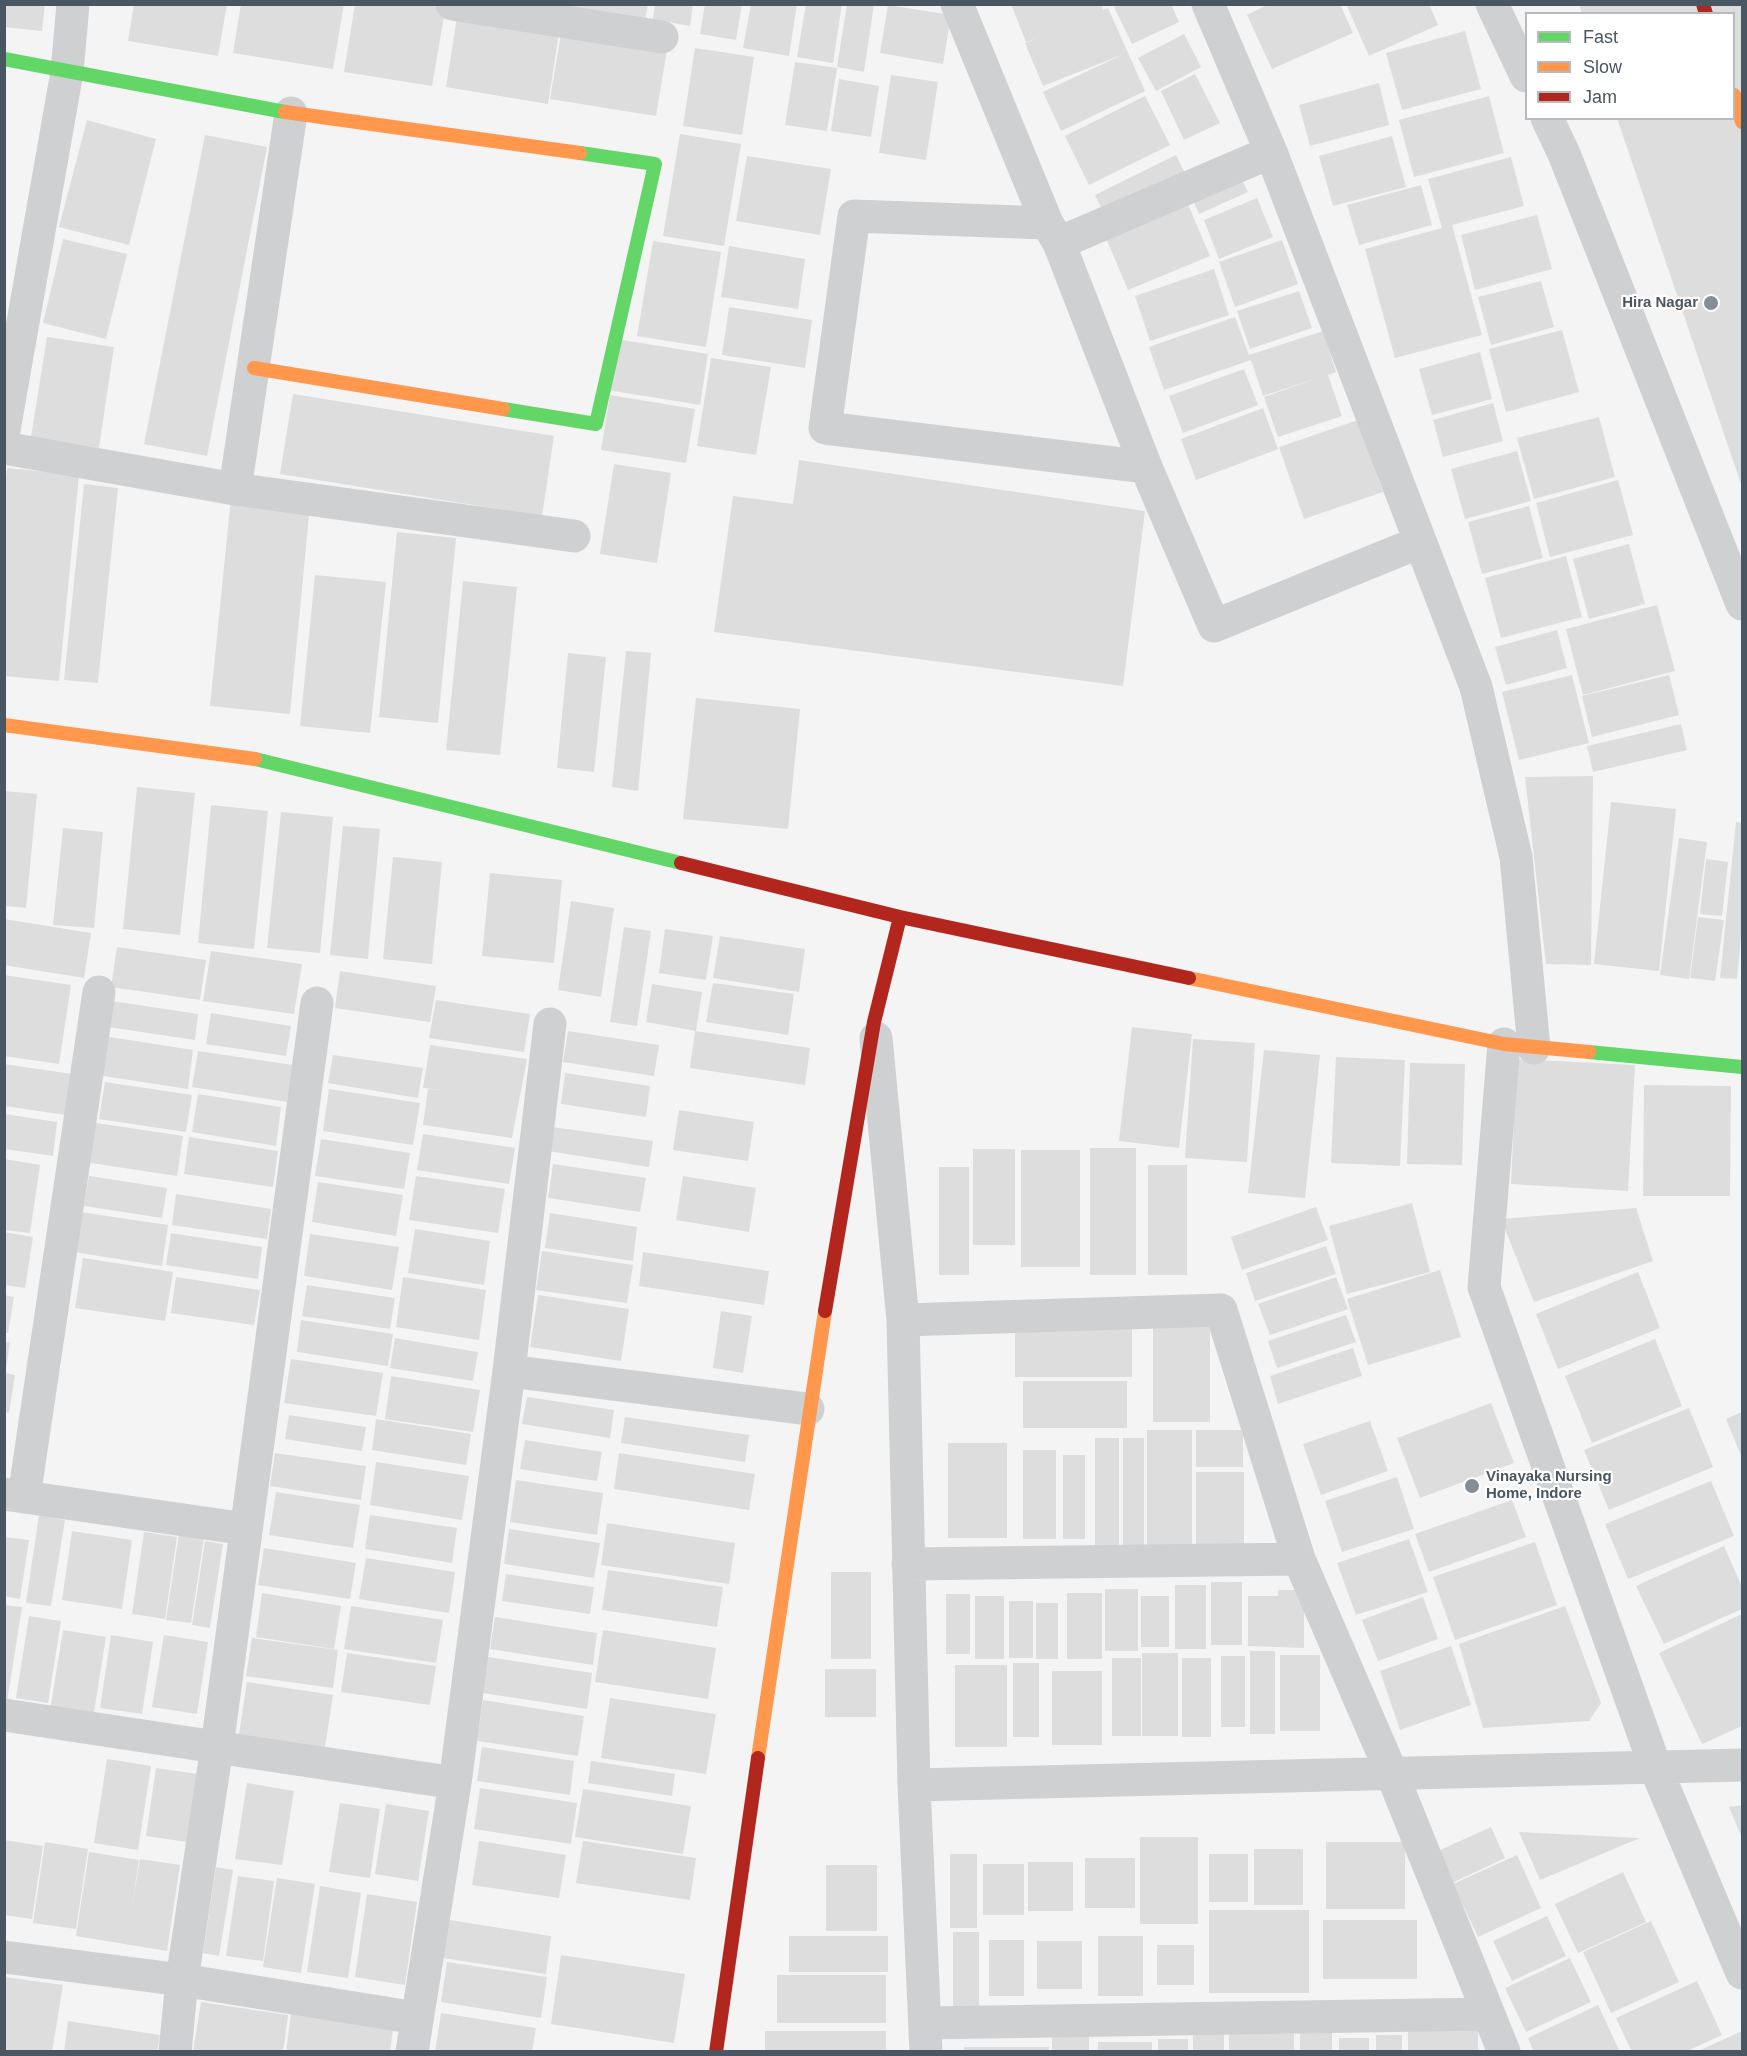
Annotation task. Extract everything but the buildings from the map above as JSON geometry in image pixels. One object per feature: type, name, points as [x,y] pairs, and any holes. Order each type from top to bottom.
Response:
[{"type":"street","points":[[4,430],[13,337],[67,72],[73,4]]},
{"type":"street","points":[[452,4],[662,37]]},
{"type":"street","points":[[957,4],[1053,233],[1146,467],[1214,626],[1420,542]]},
{"type":"street","points":[[1208,4],[1271,152],[1476,687],[1516,857],[1519,1046],[1484,1287],[1656,1768],[1743,1973]]},
{"type":"street","points":[[1492,4],[1525,72]]},
{"type":"street","points":[[4,59],[291,113],[655,164],[596,424],[254,368]]},
{"type":"street","points":[[1735,98],[1743,122]]},
{"type":"street","points":[[234,489],[291,113]]},
{"type":"street","points":[[1548,120],[1564,153],[1743,604]]},
{"type":"street","points":[[1146,467],[825,428],[854,216],[1053,233],[1271,152]]},
{"type":"street","points":[[4,448],[234,489],[574,536]]},
{"type":"street","points":[[4,725],[266,760],[900,917],[1519,1046],[1743,1066]]},
{"type":"street","points":[[717,2052],[808,1410],[874,1022],[900,917]]},
{"type":"street","points":[[99,992],[14,1496],[246,1529]]},
{"type":"street","points":[[175,2052],[182,1980],[217,1747],[317,1003]]},
{"type":"street","points":[[874,1022],[903,1320],[914,1785],[926,2037],[1488,2014]]},
{"type":"street","points":[[412,2052],[455,1784],[509,1371],[550,1024]]},
{"type":"street","points":[[903,1320],[1221,1310],[1299,1559],[1392,1774],[1504,2052]]},
{"type":"street","points":[[509,1371],[808,1410]]},
{"type":"street","points":[[908,1564],[1299,1559]]},
{"type":"street","points":[[4,1715],[455,1784]]},
{"type":"street","points":[[914,1785],[1743,1765]]},
{"type":"street","points":[[4,1957],[182,1980],[416,2018]]},
{"type":"traffic: fast","points":[[4,59],[285,112]]},
{"type":"traffic: fast","points":[[503,409],[596,424],[655,164],[580,153]]},
{"type":"traffic: fast","points":[[255,759],[681,863]]},
{"type":"traffic: fast","points":[[1589,1052],[1742,1067]]},
{"type":"traffic: slow","points":[[1735,98],[1742,122]]},
{"type":"traffic: slow","points":[[285,112],[580,153]]},
{"type":"traffic: slow","points":[[254,368],[503,409]]},
{"type":"traffic: slow","points":[[4,725],[255,759]]},
{"type":"traffic: slow","points":[[1189,978],[1504,1044],[1589,1052]]},
{"type":"traffic: slow","points":[[758,1758],[825,1311]]},
{"type":"traffic: jam","points":[[1703,4],[1705,12]]},
{"type":"traffic: jam","points":[[681,863],[900,917],[1189,978]]},
{"type":"traffic: jam","points":[[825,1311],[874,1022],[900,917]]},
{"type":"traffic: jam","points":[[716,2052],[758,1758]]},
{"type":"place","name":"Hira Nagar","points":[[1711,303]]},
{"type":"place","name":"Vinayaka Nursing Home, Indore","points":[[1472,1486]]}]
